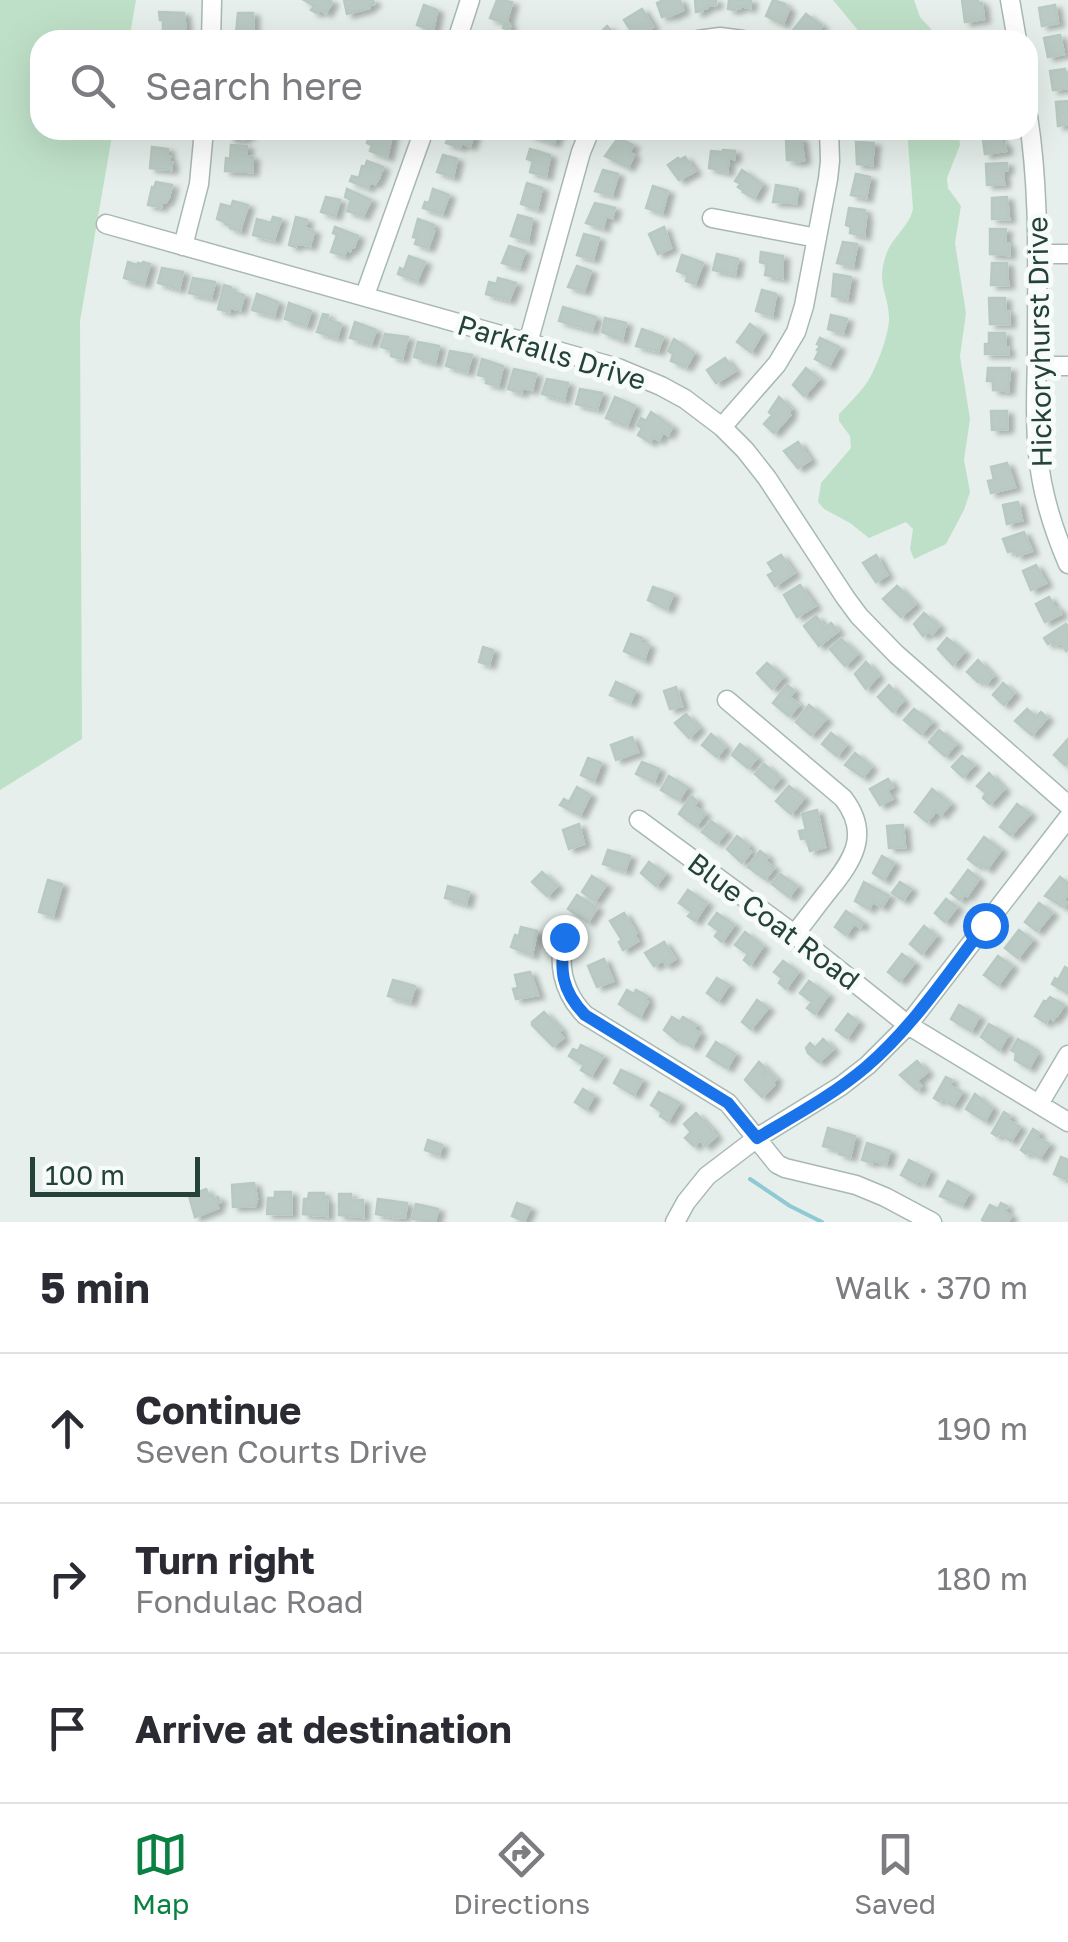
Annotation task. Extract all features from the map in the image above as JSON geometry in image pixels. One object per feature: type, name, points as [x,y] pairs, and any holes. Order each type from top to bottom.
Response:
[{"type":"street","points":[[211,30],[212,0]]},
{"type":"street","points":[[460,30],[470,0]]},
{"type":"street","points":[[1010,0],[1014,30]]},
{"type":"street","points":[[183,246],[199,184],[203,140]]},
{"type":"street","points":[[364,295],[420,140]]},
{"type":"street","points":[[528,343],[586,140]]},
{"type":"street","points":[[722,428],[777,364],[801,320],[830,161],[829,140]]},
{"type":"street","name":"Hickoryhurst Drive","points":[[1032,140],[1037,254],[1036,434],[1048,508],[1068,564]]},
{"type":"street","points":[[712,218],[817,238]]},
{"type":"street","name":"Parkfalls Drive","points":[[106,224],[618,368],[685,399],[722,428],[767,478],[859,616],[896,654],[1068,806]]},
{"type":"street","points":[[1037,254],[1068,254]]},
{"type":"street","points":[[1037,366],[1068,366]]},
{"type":"street","points":[[728,700],[843,798],[855,820],[856,845],[851,862],[794,934]]},
{"type":"street","points":[[676,1222],[707,1176],[730,1156],[841,1086],[908,1025],[1068,818]]},
{"type":"street","name":"Blue Coat Road","points":[[639,820],[794,934],[908,1025],[1068,1122]]},
{"type":"street","points":[[568,929],[562,954],[563,980],[577,1006],[596,1023],[728,1103],[770,1157],[785,1168],[856,1186],[932,1222]]},
{"type":"street","points":[[1039,1104],[1068,1055]]},
{"type":"green space","points":[[0,0],[136,0],[131,30],[30,30],[30,140],[111,140],[80,321],[82,739],[0,790]]},
{"type":"green space","points":[[833,0],[914,0],[920,17],[932,30],[858,30]]},
{"type":"green space","points":[[908,140],[959,140],[947,178],[948,188],[961,206],[955,243],[966,313],[960,356],[970,419],[964,460],[970,492],[946,544],[914,559],[910,549],[913,529],[906,522],[869,538],[818,502],[821,483],[851,448],[850,436],[839,421],[839,414],[870,378],[881,352],[889,317],[883,265],[913,209]]},
{"type":"building","points":[[304,0],[332,2],[326,13],[319,9],[317,13]]},
{"type":"building","points":[[344,0],[373,0],[374,4],[347,14]]},
{"type":"building","points":[[497,0],[512,2],[509,30],[503,28],[505,23],[490,18]]},
{"type":"building","points":[[680,0],[683,10],[662,17],[657,3]]},
{"type":"building","points":[[695,0],[716,0],[716,5],[696,12]]},
{"type":"building","points":[[729,0],[751,0],[750,8],[728,9]]},
{"type":"building","points":[[773,0],[789,9],[783,24],[766,16]]},
{"type":"building","points":[[962,0],[982,3],[984,19],[965,22]]},
{"type":"building","points":[[424,5],[437,10],[433,30],[417,25]]},
{"type":"building","points":[[1055,5],[1058,23],[1042,26],[1039,8]]},
{"type":"building","points":[[642,9],[653,27],[630,30],[624,20]]},
{"type":"building","points":[[159,12],[184,13],[186,30],[163,30]]},
{"type":"building","points":[[238,13],[253,13],[253,30],[236,30]]},
{"type":"building","points":[[806,14],[822,26],[819,30],[793,30]]},
{"type":"building","points":[[1060,35],[1064,54],[1048,57],[1044,38]]},
{"type":"building","points":[[1065,69],[1068,88],[1053,90],[1050,71]]},
{"type":"building","points":[[1068,101],[1068,124],[1058,126],[1056,102]]},
{"type":"building","points":[[391,140],[387,157],[370,151],[372,145],[367,143]]},
{"type":"building","points":[[447,140],[472,140],[470,146],[446,143]]},
{"type":"building","points":[[617,140],[633,145],[629,153],[634,155],[628,167],[605,156]]},
{"type":"building","points":[[786,140],[801,140],[804,160],[787,160]]},
{"type":"building","points":[[983,140],[1001,140],[1005,144],[1006,151],[985,154]]},
{"type":"building","points":[[856,142],[874,143],[872,165],[857,164]]},
{"type":"building","points":[[231,145],[247,146],[246,156],[253,157],[252,172],[225,171]]},
{"type":"building","points":[[152,147],[168,149],[171,170],[150,168]]},
{"type":"building","points":[[530,149],[550,155],[546,176],[530,172]]},
{"type":"building","points":[[711,151],[735,151],[734,159],[729,158],[727,172],[709,168]]},
{"type":"building","points":[[443,155],[457,159],[453,177],[437,172]]},
{"type":"building","points":[[685,157],[695,171],[679,180],[668,165]]},
{"type":"building","points":[[367,161],[383,167],[375,184],[370,182],[368,188],[350,181],[352,176],[359,178]]},
{"type":"building","points":[[1007,163],[1004,184],[987,185],[986,164]]},
{"type":"building","points":[[603,170],[618,174],[612,195],[595,191]]},
{"type":"building","points":[[742,170],[762,184],[754,198],[735,181]]},
{"type":"building","points":[[856,174],[870,177],[866,198],[851,195]]},
{"type":"building","points":[[156,182],[172,185],[161,207],[148,205]]},
{"type":"building","points":[[527,183],[542,188],[537,209],[521,204]]},
{"type":"building","points":[[776,185],[798,189],[796,203],[773,202]]},
{"type":"building","points":[[653,186],[668,191],[662,213],[646,208]]},
{"type":"building","points":[[347,189],[371,200],[363,216],[347,211],[351,200],[345,197]]},
{"type":"building","points":[[433,189],[449,195],[442,214],[423,208]]},
{"type":"building","points":[[326,197],[340,200],[335,216],[321,212]]},
{"type":"building","points":[[1007,197],[1009,219],[992,219],[992,198]]},
{"type":"building","points":[[233,201],[248,205],[240,231],[217,219],[221,204],[231,207]]},
{"type":"building","points":[[595,203],[615,208],[612,218],[606,216],[603,228],[586,223]]},
{"type":"building","points":[[849,208],[865,210],[864,236],[850,233],[851,227],[846,225]]},
{"type":"building","points":[[518,215],[532,219],[528,241],[511,236]]},
{"type":"building","points":[[273,217],[281,219],[274,240],[253,235],[257,219],[271,223]]},
{"type":"building","points":[[296,217],[307,220],[305,228],[314,231],[310,246],[289,245]]},
{"type":"building","points":[[418,219],[434,225],[428,248],[415,244]]},
{"type":"building","points":[[335,227],[358,236],[354,247],[346,250],[344,256],[331,252],[337,235],[333,233]]},
{"type":"building","points":[[664,227],[671,248],[658,254],[649,234]]},
{"type":"building","points":[[990,229],[1006,229],[1009,255],[990,254]]},
{"type":"building","points":[[584,234],[599,238],[593,259],[577,255]]},
{"type":"building","points":[[843,242],[857,244],[853,266],[837,263]]},
{"type":"building","points":[[509,246],[525,251],[519,268],[502,263]]},
{"type":"building","points":[[761,252],[783,256],[782,278],[765,275],[767,264],[760,262]]},
{"type":"building","points":[[717,254],[738,259],[735,274],[713,270]]},
{"type":"building","points":[[682,255],[703,263],[695,284],[686,281],[688,275],[677,271]]},
{"type":"building","points":[[409,256],[425,262],[417,281],[398,274],[400,268],[404,270]]},
{"type":"building","points":[[128,262],[150,264],[144,284],[124,278]]},
{"type":"building","points":[[992,263],[1007,263],[1008,285],[991,285]]},
{"type":"building","points":[[577,266],[591,271],[584,291],[568,287]]},
{"type":"building","points":[[162,268],[183,272],[179,289],[158,283]]},
{"type":"building","points":[[834,274],[851,277],[847,299],[832,296]]},
{"type":"building","points":[[193,278],[215,282],[211,298],[189,293]]},
{"type":"building","points":[[498,278],[516,283],[509,300],[486,294],[489,282],[497,284]]},
{"type":"building","points":[[224,285],[244,295],[240,310],[218,309]]},
{"type":"building","points":[[762,290],[776,294],[772,316],[756,311]]},
{"type":"building","points":[[257,294],[278,302],[274,316],[252,310]]},
{"type":"building","points":[[989,298],[1005,298],[1009,324],[990,324]]},
{"type":"building","points":[[289,303],[311,311],[306,326],[285,319]]},
{"type":"building","points":[[563,307],[596,317],[592,330],[559,321]]},
{"type":"building","points":[[323,314],[341,324],[337,338],[317,332]]},
{"type":"building","points":[[831,315],[847,319],[843,333],[828,329]]},
{"type":"building","points":[[605,318],[626,323],[622,340],[602,332]]},
{"type":"building","points":[[355,322],[376,330],[371,344],[350,338]]},
{"type":"building","points":[[750,324],[762,333],[751,352],[737,342]]},
{"type":"building","points":[[642,329],[663,337],[658,351],[636,346]]},
{"type":"building","points":[[989,333],[1005,333],[1008,354],[985,354]]},
{"type":"building","points":[[385,334],[408,337],[402,359],[381,347]]},
{"type":"building","points":[[820,338],[839,347],[829,366],[815,359]]},
{"type":"building","points":[[674,339],[694,353],[686,367],[671,361],[673,354],[668,351]]},
{"type":"building","points":[[418,342],[439,346],[435,363],[414,357]]},
{"type":"building","points":[[450,351],[472,355],[467,372],[446,366]]},
{"type":"building","points":[[725,358],[735,371],[716,383],[707,370]]},
{"type":"building","points":[[482,359],[503,366],[498,386],[486,383],[487,377],[478,375]]},
{"type":"building","points":[[806,368],[819,379],[804,396],[793,385]]},
{"type":"building","points":[[988,368],[1010,368],[1008,391],[993,390],[993,381],[987,381]]},
{"type":"building","points":[[514,369],[536,374],[532,390],[523,388],[521,393],[508,389]]},
{"type":"building","points":[[547,379],[568,383],[564,400],[542,394]]},
{"type":"building","points":[[580,389],[602,393],[597,409],[576,404]]},
{"type":"building","points":[[615,397],[635,406],[627,426],[606,418]]},
{"type":"building","points":[[779,397],[791,409],[774,433],[764,424]]},
{"type":"building","points":[[991,411],[1007,411],[1007,429],[992,430]]},
{"type":"building","points":[[651,412],[672,427],[668,435],[663,432],[659,440],[653,437],[650,442],[638,435],[642,428],[637,425],[641,418],[646,421]]},
{"type":"building","points":[[798,442],[810,460],[798,468],[784,451]]},
{"type":"building","points":[[1007,463],[1015,487],[991,493],[991,467]]},
{"type":"building","points":[[1018,502],[1022,520],[1007,524],[1003,505]]},
{"type":"building","points":[[1024,532],[1032,551],[1017,556],[1015,550],[1008,552],[1003,539]]},
{"type":"building","points":[[781,555],[794,573],[775,586],[768,575],[774,572],[768,563]]},
{"type":"building","points":[[876,555],[887,575],[876,582],[863,563]]},
{"type":"building","points":[[1036,565],[1046,583],[1031,590],[1023,571]]},
{"type":"building","points":[[800,585],[815,606],[797,617],[784,595]]},
{"type":"building","points":[[897,586],[915,604],[901,617],[883,599]]},
{"type":"building","points":[[653,587],[673,594],[667,609],[648,600]]},
{"type":"building","points":[[1049,597],[1061,614],[1045,622],[1036,604]]},
{"type":"building","points":[[924,613],[939,626],[932,634],[928,631],[923,636],[914,624]]},
{"type":"building","points":[[816,616],[825,628],[831,623],[838,631],[819,646],[804,626]]},
{"type":"building","points":[[1066,624],[1066,651],[1061,642],[1048,644],[1044,638]]},
{"type":"building","points":[[631,634],[649,645],[644,660],[624,651]]},
{"type":"building","points":[[947,638],[964,652],[953,665],[938,649]]},
{"type":"building","points":[[841,639],[857,654],[845,666],[830,649]]},
{"type":"building","points":[[483,647],[493,650],[489,665],[479,662]]},
{"type":"building","points":[[978,660],[993,676],[986,684],[967,672]]},
{"type":"building","points":[[866,662],[878,676],[866,689],[855,674]]},
{"type":"building","points":[[767,663],[783,677],[772,689],[757,673]]},
{"type":"building","points":[[616,682],[635,691],[630,703],[610,695]]},
{"type":"building","points":[[1003,683],[1014,693],[1004,705],[993,695]]},
{"type":"building","points":[[787,685],[794,691],[790,697],[799,705],[789,716],[773,703]]},
{"type":"building","points":[[889,685],[903,701],[893,712],[878,697]]},
{"type":"building","points":[[676,687],[682,706],[670,709],[664,691]]},
{"type":"building","points":[[809,705],[826,719],[811,735],[796,722]]},
{"type":"building","points":[[914,709],[932,722],[921,734],[904,720]]},
{"type":"building","points":[[1027,709],[1036,717],[1041,712],[1047,718],[1032,735],[1015,721]]},
{"type":"building","points":[[686,714],[699,728],[689,738],[675,723]]},
{"type":"building","points":[[939,730],[956,744],[945,756],[929,742]]},
{"type":"building","points":[[831,733],[846,745],[837,756],[822,744]]},
{"type":"building","points":[[711,734],[725,747],[717,757],[702,745]]},
{"type":"building","points":[[632,737],[638,752],[616,760],[611,745]]},
{"type":"building","points":[[1068,739],[1068,762],[1065,765],[1054,755]]},
{"type":"building","points":[[740,744],[757,758],[748,768],[732,755]]},
{"type":"building","points":[[855,753],[871,767],[863,777],[845,765]]},
{"type":"building","points":[[962,756],[974,765],[963,777],[952,767]]},
{"type":"building","points":[[588,758],[601,763],[594,781],[581,775]]},
{"type":"building","points":[[642,762],[659,769],[654,782],[636,774]]},
{"type":"building","points":[[764,764],[780,778],[771,788],[755,774]]},
{"type":"building","points":[[989,773],[1004,789],[990,804],[983,798],[986,793],[977,786]]},
{"type":"building","points":[[669,776],[687,787],[679,800],[661,790]]},
{"type":"building","points":[[888,779],[893,787],[887,790],[892,799],[880,805],[870,789]]},
{"type":"building","points":[[789,786],[804,798],[791,814],[776,801]]},
{"type":"building","points":[[577,787],[590,795],[580,815],[560,805],[564,799],[569,802]]},
{"type":"building","points":[[932,789],[950,804],[941,815],[936,811],[927,822],[915,812]]},
{"type":"building","points":[[691,796],[697,801],[694,806],[705,814],[696,826],[679,814]]},
{"type":"building","points":[[1017,804],[1030,814],[1011,835],[1000,827]]},
{"type":"building","points":[[817,810],[825,847],[810,851],[799,831],[806,830],[802,814]]},
{"type":"building","points":[[711,821],[726,832],[717,843],[702,832]]},
{"type":"building","points":[[579,824],[584,844],[569,849],[563,830]]},
{"type":"building","points":[[903,825],[905,847],[889,848],[887,826]]},
{"type":"building","points":[[737,836],[751,852],[742,863],[727,849]]},
{"type":"building","points":[[984,837],[1001,850],[987,869],[968,859]]},
{"type":"building","points":[[608,850],[630,856],[625,871],[603,864]]},
{"type":"building","points":[[760,851],[774,868],[765,879],[748,867]]},
{"type":"building","points":[[882,856],[894,863],[884,880],[873,873]]},
{"type":"building","points":[[649,862],[665,874],[656,886],[641,873]]},
{"type":"building","points":[[968,870],[979,879],[960,900],[951,893]]},
{"type":"building","points":[[542,872],[557,886],[547,896],[532,882]]},
{"type":"building","points":[[780,874],[797,886],[789,897],[772,884]]},
{"type":"building","points":[[592,876],[606,885],[595,901],[582,892]]},
{"type":"building","points":[[1060,877],[1068,883],[1064,907],[1045,896]]},
{"type":"building","points":[[48,880],[62,884],[53,916],[39,912]]},
{"type":"building","points":[[864,882],[889,896],[882,907],[873,902],[869,909],[855,901]]},
{"type":"building","points":[[900,882],[911,889],[903,900],[892,893]]},
{"type":"building","points":[[448,886],[469,892],[466,904],[445,898]]},
{"type":"building","points":[[688,890],[707,903],[695,921],[688,916],[692,912],[679,903]]},
{"type":"building","points":[[577,895],[597,908],[588,922],[568,909]]},
{"type":"building","points":[[946,899],[957,907],[945,922],[935,913]]},
{"type":"building","points":[[1039,903],[1052,913],[1037,931],[1025,922]]},
{"type":"building","points":[[846,911],[863,923],[860,927],[854,924],[846,935],[835,927]]},
{"type":"building","points":[[624,913],[638,941],[623,950],[619,942],[622,940],[610,921]]},
{"type":"building","points":[[717,913],[734,925],[722,942],[715,936],[719,931],[709,924]]},
{"type":"building","points":[[924,926],[936,936],[922,954],[910,944]]},
{"type":"building","points":[[521,927],[537,931],[532,955],[511,947]]},
{"type":"building","points":[[1019,930],[1032,940],[1018,958],[1005,948]]},
{"type":"building","points":[[745,932],[763,946],[750,965],[744,960],[748,954],[735,945]]},
{"type":"building","points":[[664,942],[675,959],[654,966],[645,953]]},
{"type":"building","points":[[902,954],[914,963],[900,981],[888,972]]},
{"type":"building","points":[[998,956],[1012,966],[998,985],[984,975]]},
{"type":"building","points":[[604,959],[613,981],[597,987],[588,966]]},
{"type":"building","points":[[783,961],[798,972],[786,989],[779,983],[782,978],[774,972]]},
{"type":"building","points":[[1065,967],[1068,969],[1068,993],[1052,984]]},
{"type":"building","points":[[530,972],[538,995],[516,999],[515,975]]},
{"type":"building","points":[[717,978],[729,985],[718,1001],[707,993]]},
{"type":"building","points":[[393,980],[415,986],[410,1002],[388,996]]},
{"type":"building","points":[[809,981],[828,995],[815,1014],[807,1008],[812,1002],[800,993]]},
{"type":"building","points":[[627,990],[647,996],[640,1017],[619,1004]]},
{"type":"building","points":[[1050,997],[1064,1005],[1046,1023],[1035,1016]]},
{"type":"building","points":[[757,1000],[768,1008],[751,1029],[742,1022]]},
{"type":"building","points":[[959,1005],[979,1017],[971,1031],[951,1019]]},
{"type":"building","points":[[544,1012],[561,1030],[563,1038],[553,1046],[532,1025]]},
{"type":"building","points":[[848,1014],[858,1022],[847,1038],[836,1030]]},
{"type":"building","points":[[672,1017],[680,1022],[683,1017],[696,1025],[693,1029],[700,1033],[692,1047],[664,1030]]},
{"type":"building","points":[[989,1024],[1008,1035],[999,1050],[981,1037]]},
{"type":"building","points":[[823,1039],[833,1049],[819,1062],[806,1048],[810,1043],[815,1048]]},
{"type":"building","points":[[1018,1039],[1037,1054],[1029,1068],[1015,1060],[1016,1053],[1011,1050]]},
{"type":"building","points":[[716,1042],[735,1054],[727,1068],[707,1056]]},
{"type":"building","points":[[581,1045],[603,1056],[591,1076],[581,1070],[584,1065],[569,1056]]},
{"type":"building","points":[[917,1061],[927,1072],[917,1081],[921,1086],[917,1090],[900,1075]]},
{"type":"building","points":[[759,1062],[766,1069],[764,1075],[768,1071],[776,1079],[762,1097],[745,1080]]},
{"type":"building","points":[[621,1070],[642,1080],[634,1095],[614,1083]]},
{"type":"building","points":[[946,1077],[952,1080],[949,1085],[962,1092],[953,1106],[934,1098]]},
{"type":"building","points":[[583,1089],[594,1096],[586,1109],[575,1102]]},
{"type":"building","points":[[659,1092],[679,1103],[668,1121],[651,1105]]},
{"type":"building","points":[[975,1094],[992,1108],[985,1121],[966,1109]]},
{"type":"building","points":[[1004,1112],[1010,1116],[1008,1120],[1020,1127],[1011,1141],[992,1133]]},
{"type":"building","points":[[696,1113],[716,1136],[705,1146],[700,1140],[694,1146],[685,1138],[691,1132],[684,1124]]},
{"type":"building","points":[[828,1128],[855,1136],[850,1157],[823,1146]]},
{"type":"building","points":[[1033,1129],[1039,1133],[1036,1137],[1049,1144],[1040,1158],[1021,1150]]},
{"type":"building","points":[[428,1140],[442,1145],[439,1155],[425,1150]]},
{"type":"building","points":[[867,1143],[890,1151],[886,1164],[862,1160]]},
{"type":"building","points":[[1061,1157],[1068,1160],[1065,1179],[1054,1174]]},
{"type":"building","points":[[909,1160],[930,1171],[924,1184],[901,1175]]},
{"type":"building","points":[[948,1181],[969,1193],[962,1205],[940,1196]]},
{"type":"building","points":[[254,1183],[255,1206],[233,1207],[232,1185]]},
{"type":"building","points":[[206,1189],[209,1196],[218,1197],[218,1208],[195,1217],[189,1196]]},
{"type":"building","points":[[275,1192],[291,1192],[291,1214],[267,1214],[268,1198],[275,1198]]},
{"type":"building","points":[[309,1193],[324,1193],[327,1216],[303,1214],[304,1199],[308,1199]]},
{"type":"building","points":[[339,1194],[363,1200],[363,1217],[339,1215]]},
{"type":"building","points":[[378,1199],[407,1203],[405,1217],[376,1214]]},
{"type":"building","points":[[517,1203],[530,1208],[524,1221],[512,1216]]},
{"type":"building","points":[[1001,1203],[1011,1216],[1008,1222],[982,1220],[990,1205],[998,1209]]},
{"type":"building","points":[[416,1204],[438,1209],[435,1222],[412,1219]]},
{"type":"waterway","points":[[750,1179],[822,1222]]},
{"type":"route","points":[[564,937],[563,980],[571,999],[585,1015],[728,1103],[757,1138],[868,1065],[908,1025],[985,925]]}]
